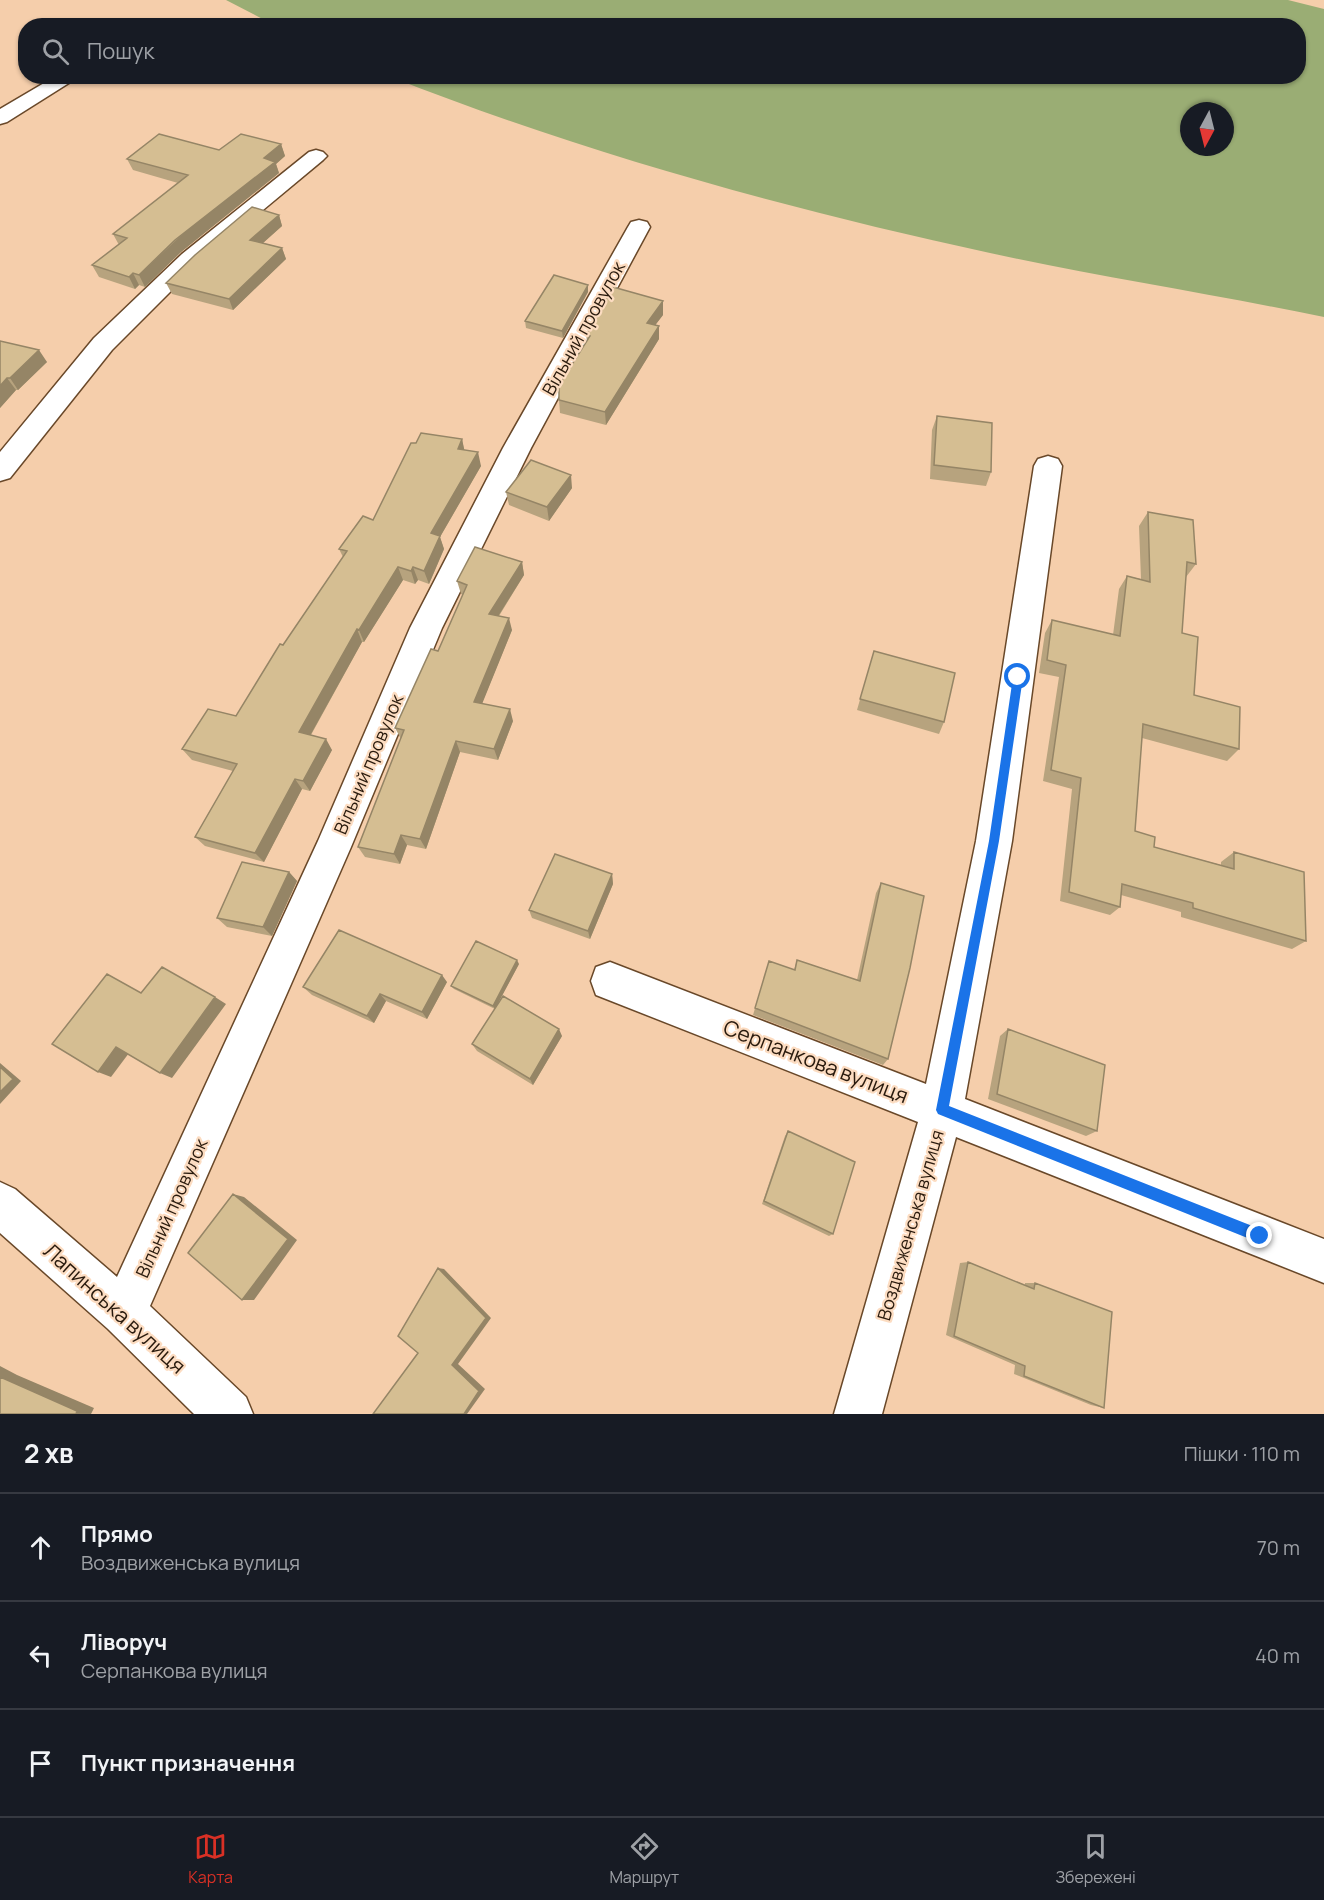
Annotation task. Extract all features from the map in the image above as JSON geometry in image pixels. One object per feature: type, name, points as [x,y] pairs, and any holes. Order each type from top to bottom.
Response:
[{"type":"street","points":[[0,118],[57,84]]},
{"type":"street","points":[[0,471],[103,344],[190,259],[316,156]]},
{"type":"street","name":"Вільний провулок","points":[[124,1313],[333,847],[426,628],[517,448],[639,227]]},
{"type":"street","name":"Воздвиженська вулиця","points":[[858,1414],[942,1110],[994,841],[1048,466]]},
{"type":"street","name":"Серпанкова вулиця","points":[[610,981],[1324,1261]]},
{"type":"street","name":"Лапинська вулиця","points":[[0,1204],[124,1313],[229,1414]]},
{"type":"green space","points":[[226,0],[1288,0],[1324,9],[1324,317],[1032,262],[838,218],[687,177],[537,130],[409,84],[1306,84],[1306,18],[261,18]]},
{"type":"building","points":[[159,134],[219,150],[241,134],[281,144],[264,158],[275,162],[175,240],[139,275],[133,273],[129,277],[92,265],[127,238],[113,234],[188,175],[127,159]]},
{"type":"building","points":[[252,207],[279,215],[250,240],[282,248],[229,299],[166,283],[195,255]]},
{"type":"building","points":[[554,275],[588,285],[562,331],[525,321]]},
{"type":"building","points":[[613,287],[663,301],[647,323],[659,326],[605,412],[559,400],[559,385],[590,336],[586,335]]},
{"type":"building","points":[[0,341],[39,350],[0,386]]},
{"type":"building","points":[[937,416],[992,423],[991,472],[934,465]]},
{"type":"building","points":[[421,433],[462,439],[458,449],[478,452],[431,533],[440,536],[424,571],[413,567],[411,571],[398,567],[359,630],[357,629],[299,732],[326,739],[303,781],[295,779],[255,853],[195,837],[237,764],[182,749],[208,709],[236,716],[280,644],[283,645],[347,551],[339,549],[363,516],[373,520],[411,443],[416,443]]},
{"type":"building","points":[[531,460],[571,475],[547,507],[506,492]]},
{"type":"building","points":[[1148,512],[1193,520],[1196,564],[1187,562],[1182,633],[1198,637],[1194,695],[1240,707],[1239,749],[1143,724],[1135,831],[1155,837],[1154,847],[1234,869],[1234,852],[1304,872],[1306,941],[1193,908],[1193,903],[1122,884],[1120,907],[1069,892],[1081,778],[1051,770],[1066,665],[1047,660],[1052,620],[1120,636],[1127,576],[1150,582]]},
{"type":"building","points":[[475,547],[522,562],[489,614],[509,618],[474,702],[510,709],[494,749],[456,741],[420,839],[401,835],[394,854],[358,847],[404,730],[395,728],[431,649],[438,651],[467,585],[457,581]]},
{"type":"building","points":[[874,651],[955,673],[944,722],[860,699]]},
{"type":"building","points":[[555,854],[612,874],[588,931],[529,910]]},
{"type":"building","points":[[242,862],[289,872],[263,927],[217,918]]},
{"type":"building","points":[[881,883],[924,896],[910,968],[888,1059],[755,1008],[769,961],[795,970],[797,960],[860,981]]},
{"type":"building","points":[[339,930],[442,975],[422,1012],[380,994],[367,1016],[303,987]]},
{"type":"building","points":[[476,941],[517,960],[493,1006],[451,986]]},
{"type":"building","points":[[162,967],[215,997],[160,1073],[116,1047],[98,1072],[52,1044],[107,974],[141,993]]},
{"type":"building","points":[[503,996],[559,1029],[530,1079],[472,1044]]},
{"type":"building","points":[[1008,1029],[1105,1065],[1097,1131],[997,1094]]},
{"type":"building","points":[[0,1067],[13,1079],[0,1092]]},
{"type":"building","points":[[788,1131],[855,1162],[833,1234],[764,1201]]},
{"type":"building","points":[[233,1194],[288,1239],[242,1300],[188,1253]]},
{"type":"building","points":[[968,1262],[1034,1289],[1035,1283],[1112,1312],[1104,1408],[1024,1376],[1025,1366],[954,1336]]},
{"type":"building","points":[[438,1268],[486,1318],[452,1365],[479,1391],[464,1414],[373,1414],[418,1353],[398,1336]]},
{"type":"building","points":[[0,1377],[77,1411],[76,1414],[0,1414]]},
{"type":"route","points":[[1018,677],[994,841],[942,1110],[1260,1236]]}]
